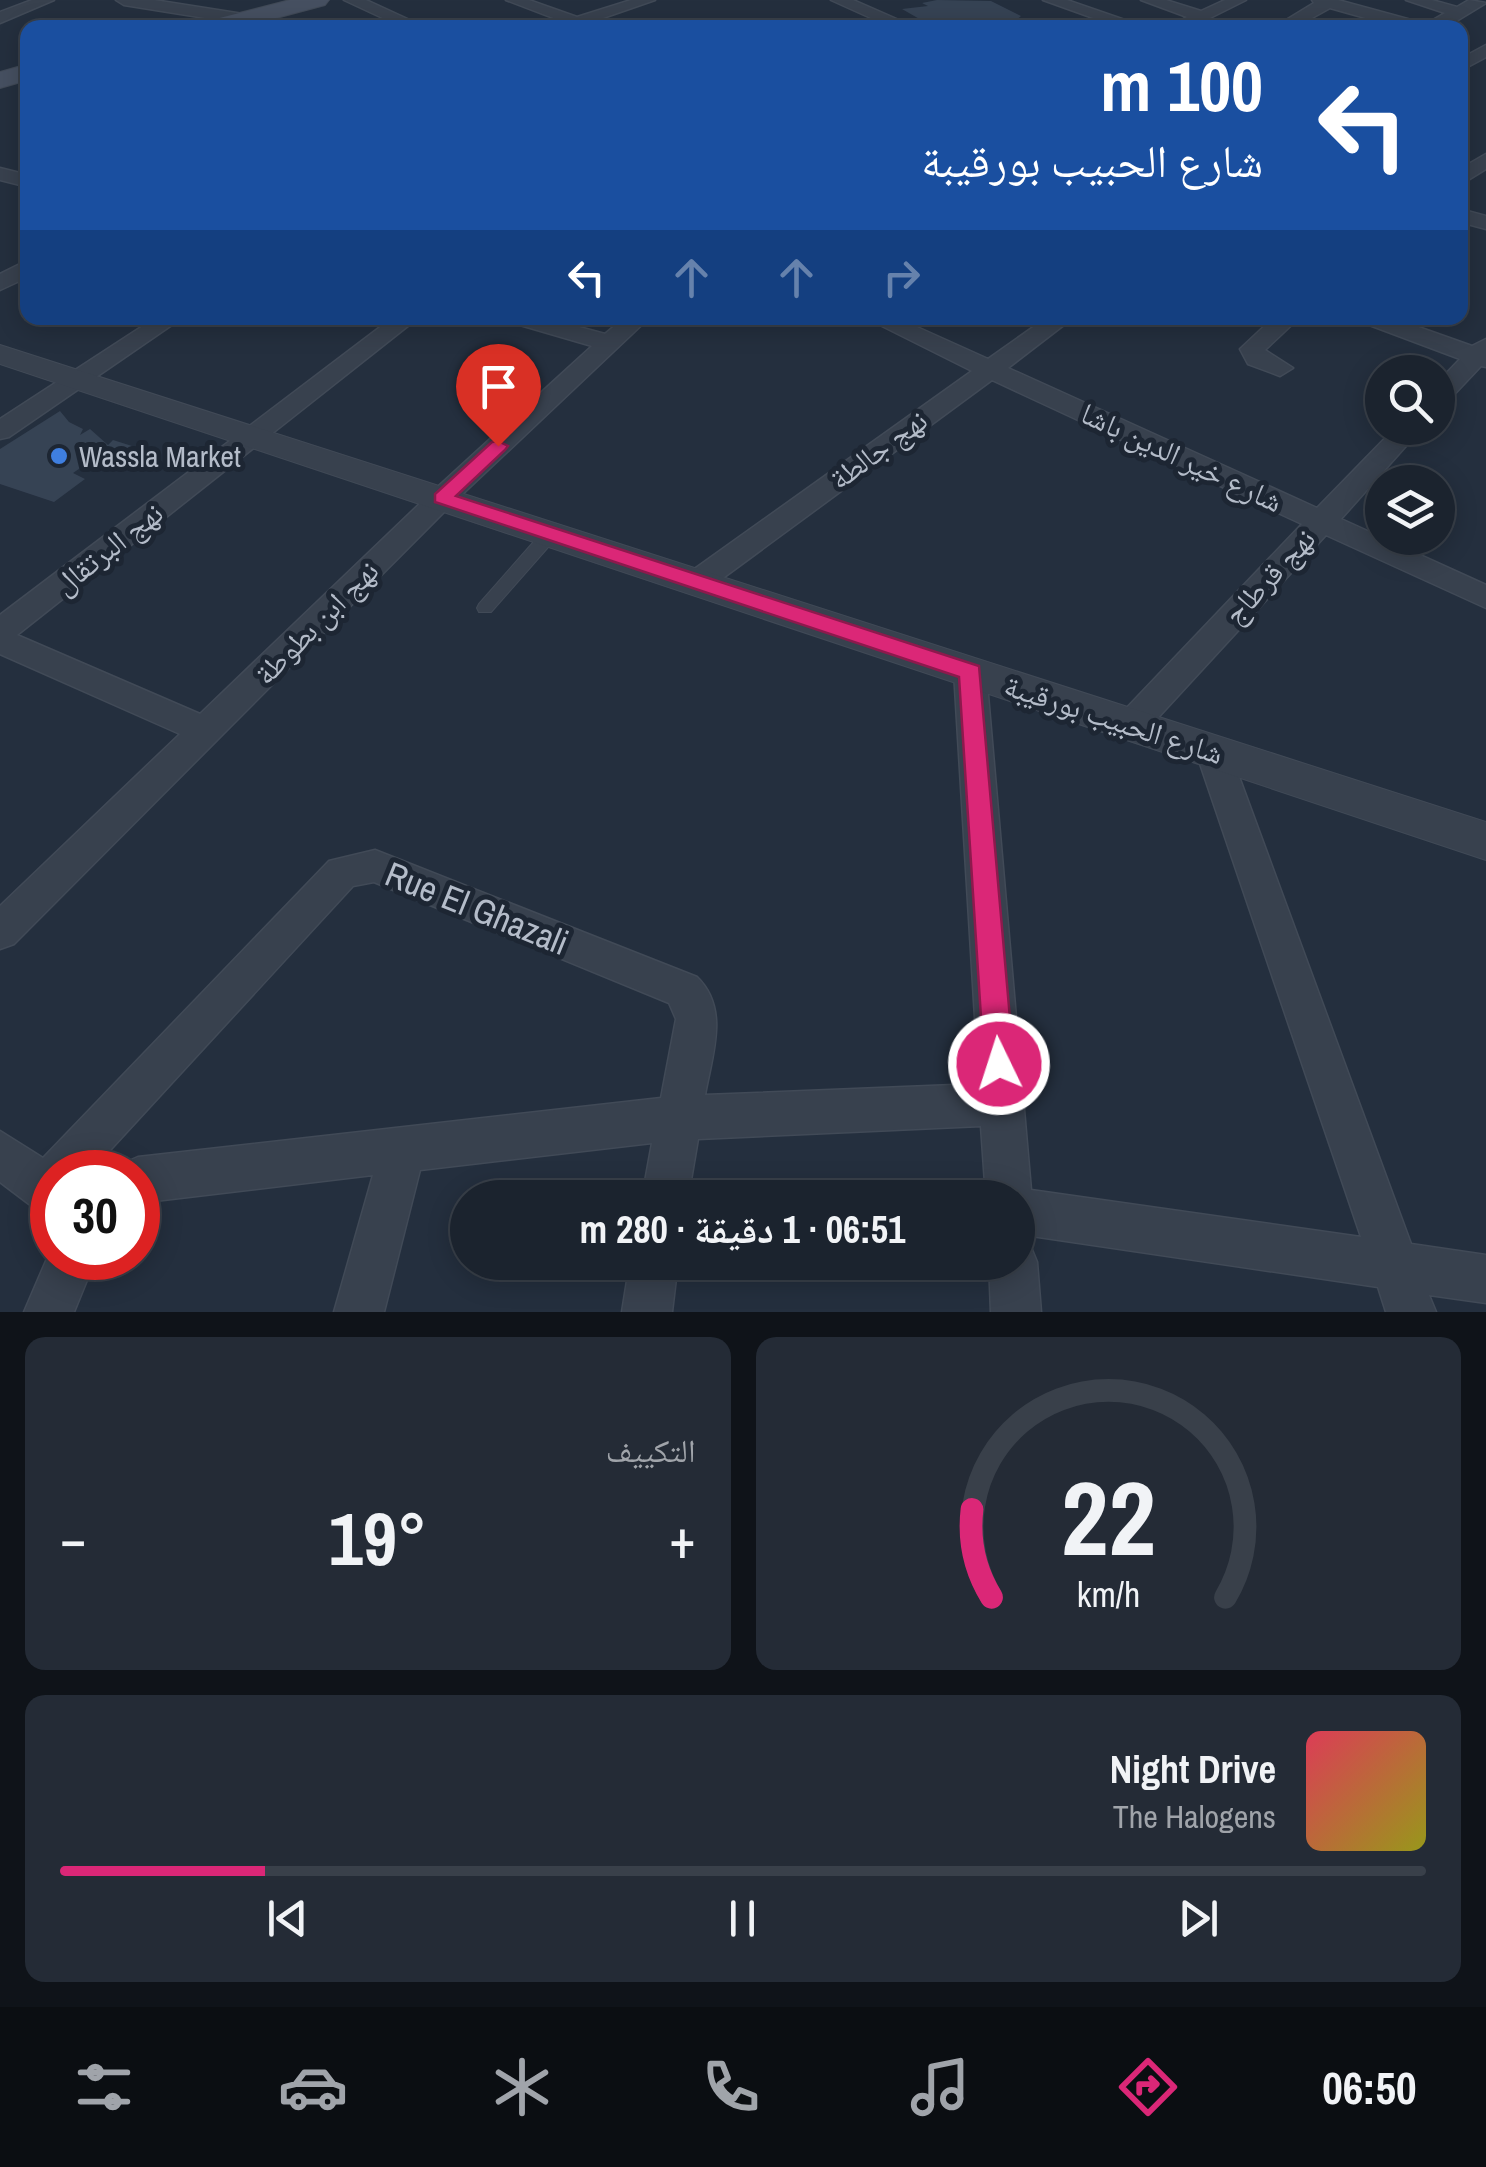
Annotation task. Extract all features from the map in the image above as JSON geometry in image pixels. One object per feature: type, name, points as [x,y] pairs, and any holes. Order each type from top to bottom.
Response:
[{"type":"main road","points":[[239,20],[317,0]]},
{"type":"street","points":[[2,0],[38,3]]},
{"type":"street","points":[[124,0],[243,19]]},
{"type":"street","points":[[352,0],[400,20]]},
{"type":"street","points":[[514,0],[571,20]]},
{"type":"street","points":[[583,20],[647,0]]},
{"type":"street","points":[[839,0],[891,20]]},
{"type":"street","points":[[862,20],[895,0]]},
{"type":"street","points":[[1052,0],[1115,20]]},
{"type":"street","points":[[1149,0],[1236,20]]},
{"type":"street","points":[[1194,20],[1238,0]]},
{"type":"street","points":[[1414,0],[1459,12]]},
{"type":"street","points":[[1446,20],[1480,0]]},
{"type":"street","points":[[1293,20],[1324,1],[1392,20]]},
{"type":"street","points":[[0,18],[38,3]]},
{"type":"street","points":[[0,431],[159,325]]},
{"type":"street","name":"نهج البرتقال","points":[[0,632],[397,325]]},
{"type":"street","points":[[546,325],[610,343]]},
{"type":"street","name":"نهج ابن بطوطة","points":[[0,932],[442,498],[629,325]]},
{"type":"street","name":"شارع خير الدين باشا","points":[[894,325],[1486,598]]},
{"type":"street","name":"نهج جالطة","points":[[697,582],[1050,325]]},
{"type":"street","points":[[1278,325],[1252,349],[1257,358],[1280,368]]},
{"type":"street","points":[[1394,325],[1483,354],[1455,381]]},
{"type":"street","name":"شارع الحبيب بورقيبة","points":[[0,354],[1486,841]]},
{"type":"street","name":"نهج قرطاج","points":[[1131,725],[1393,445]]},
{"type":"street","points":[[0,641],[206,731]]},
{"type":"street","points":[[970,672],[1008,1180]]},
{"type":"street","points":[[1213,752],[1398,1266],[1411,1312]]},
{"type":"street","name":"Rue El Ghazali","points":[[82,1150],[342,872],[358,866],[375,866],[683,990],[694,1001],[697,1019],[668,1180]]},
{"type":"street","points":[[160,1177],[677,1118],[1002,1104]]},
{"type":"street","points":[[359,1312],[403,1149]]},
{"type":"street","points":[[0,1154],[30,1170]]},
{"type":"street","points":[[1035,1214],[1486,1279]]},
{"type":"street","points":[[49,1312],[63,1280]]},
{"type":"street","points":[[646,1312],[651,1280]]},
{"type":"street","points":[[1014,1280],[1016,1312]]},
{"type":"lane","points":[[485,608],[551,534]]},
{"type":"building","points":[[991,1],[1021,16],[1016,20],[921,20],[902,9],[928,6],[922,3]]},
{"type":"building","name":"Wassla Market","points":[[60,411],[69,422],[83,429],[80,435],[90,429],[108,445],[113,440],[132,446],[99,469],[86,464],[73,473],[85,479],[54,502],[0,484],[0,449]]},
{"type":"place","name":"Wassla Market","points":[[59,456]]},
{"type":"route","points":[[498,446],[442,498],[970,672],[999,1064]]}]
